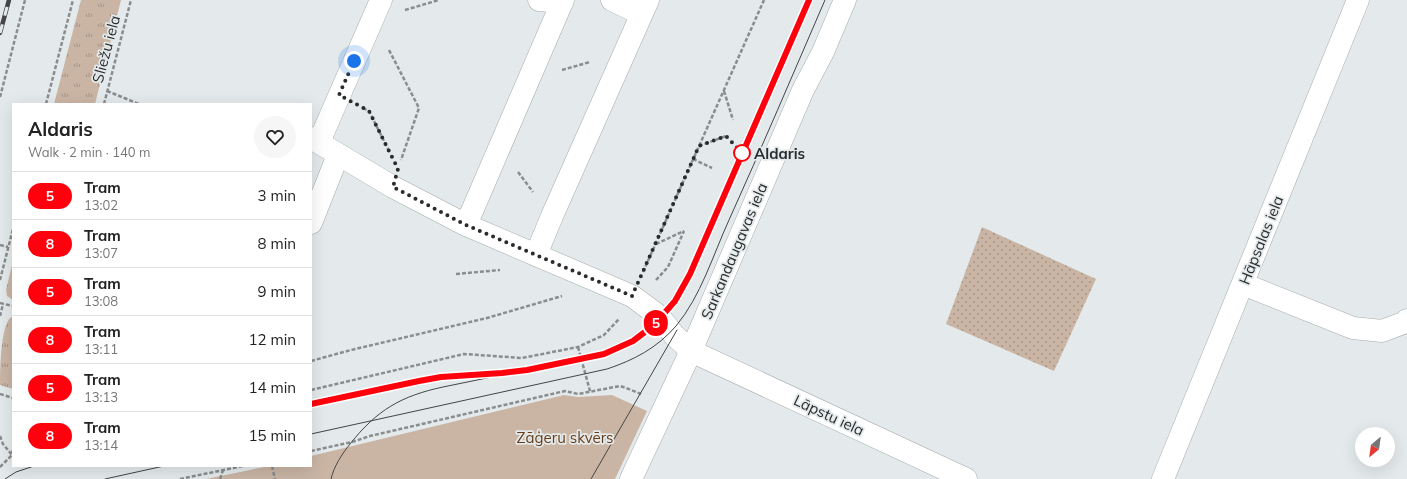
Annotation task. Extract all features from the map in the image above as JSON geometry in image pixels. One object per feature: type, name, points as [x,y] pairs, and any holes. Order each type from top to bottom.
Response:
[{"type":"street","points":[[466,225],[562,1],[539,0]]},
{"type":"street","points":[[536,255],[644,7],[612,0]]},
{"type":"street","name":"Sarkandaugavas iela","points":[[631,479],[691,351],[803,90],[823,52],[845,0]]},
{"type":"street","name":"Hāpsalas iela","points":[[1163,479],[1358,0]]},
{"type":"street","points":[[315,140],[390,6]]},
{"type":"street","name":"Lāpstu iela","points":[[315,140],[338,154],[396,178],[466,225],[632,296],[664,321],[676,338],[691,351],[966,479]]},
{"type":"street","points":[[312,220],[338,154]]},
{"type":"street","points":[[1242,284],[1353,328],[1382,330],[1406,322],[1407,320]]},
{"type":"path","points":[[0,97],[25,0]]},
{"type":"path","points":[[46,103],[73,0]]},
{"type":"path","name":"Sliežu iela","points":[[104,103],[131,0]]},
{"type":"path","points":[[390,6],[439,0]]},
{"type":"path","points":[[312,390],[464,354],[522,358],[578,347],[604,335],[621,317],[632,296],[764,0]]},
{"type":"path","points":[[386,44],[419,108],[396,178]]},
{"type":"path","points":[[528,81],[625,51]]},
{"type":"path","points":[[107,91],[137,103]]},
{"type":"path","points":[[724,91],[734,120]]},
{"type":"path","points":[[339,95],[369,111],[396,178]]},
{"type":"path","points":[[699,146],[726,136]]},
{"type":"path","points":[[500,147],[552,216]]},
{"type":"path","points":[[693,159],[712,168]]},
{"type":"path","points":[[652,285],[668,268],[684,231],[656,244]]},
{"type":"path","points":[[0,280],[12,233]]},
{"type":"path","points":[[0,245],[8,247]]},
{"type":"path","points":[[312,361],[487,318],[569,294]]},
{"type":"path","points":[[0,316],[1,303],[12,306]]},
{"type":"path","points":[[578,347],[590,391]]},
{"type":"path","points":[[312,451],[565,391],[578,394],[620,386],[665,407]]},
{"type":"path","points":[[0,394],[12,398]]},
{"type":"path","points":[[0,436],[3,444],[12,455],[0,467]]},
{"type":"path","points":[[180,479],[238,467]]},
{"type":"path","points":[[272,467],[275,479]]},
{"type":"path","points":[[220,479],[223,470]]},
{"type":"green space","points":[[81,0],[121,0],[95,103],[54,103]]},
{"type":"green space","points":[[982,227],[1096,279],[1054,371],[946,324]]},
{"type":"green space","points":[[12,265],[12,299],[7,296],[6,290]]},
{"type":"green space","points":[[12,317],[12,389],[0,385],[3,337],[5,327]]},
{"type":"green space","name":"Zāģeru skvērs","points":[[564,395],[578,397],[612,395],[647,411],[615,479],[206,479],[264,467],[312,467],[312,456]]},
{"type":"tram line","points":[[331,479],[334,469],[341,456],[360,432],[380,413],[402,400],[443,387],[604,354],[620,348],[643,334],[661,318],[679,296],[690,274],[809,0]]},
{"type":"tram line","name":"5","points":[[312,404],[441,377],[527,370],[604,354],[620,348],[643,334],[668,311],[679,296],[690,274],[809,0]]},
{"type":"tram line","points":[[312,434],[607,369],[636,357],[661,341],[676,326],[693,302],[700,289],[825,0]]},
{"type":"tram line","points":[[591,479],[677,330]]},
{"type":"tram line","points":[[312,404],[441,377],[478,375]]},
{"type":"tram line","points":[[5,479],[16,472],[31,467]]},
{"type":"tram line","points":[[105,479],[159,467]]},
{"type":"railway","points":[[0,33],[9,0]]},
{"type":"place","name":"Aldaris","points":[[742,153]]},
{"type":"route","points":[[354,61],[339,95],[369,111],[398,169],[393,187],[466,225],[632,296],[699,146],[726,136],[742,153]]}]
